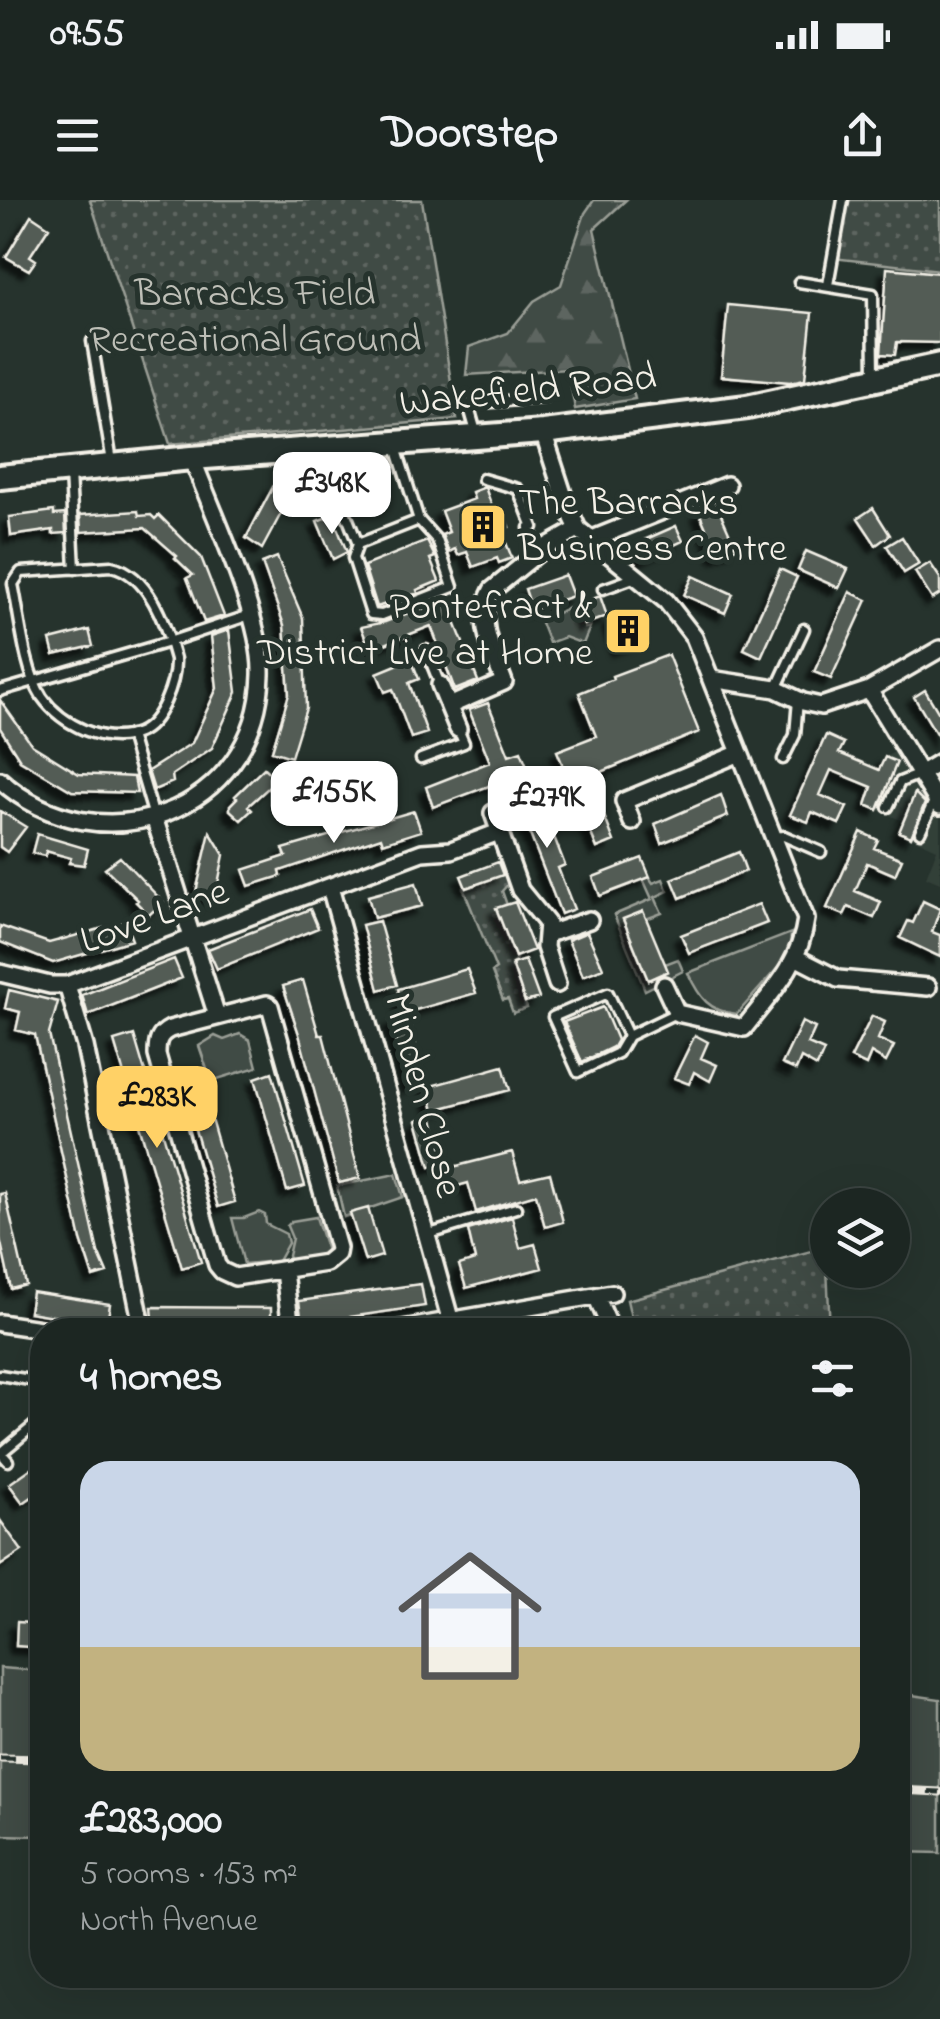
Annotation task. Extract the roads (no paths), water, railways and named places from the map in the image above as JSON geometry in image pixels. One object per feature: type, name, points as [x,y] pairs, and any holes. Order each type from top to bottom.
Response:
[{"type":"main road","name":"Wakefield Road","points":[[0,477],[192,458],[543,432],[747,407],[940,365]]},
{"type":"street","points":[[543,432],[566,504],[584,535],[666,601],[694,637],[806,919],[797,958],[744,1028],[676,1013],[664,985]]},
{"type":"street","points":[[0,780],[36,806],[77,820],[116,824],[181,808],[216,782],[250,734],[260,700],[259,643],[192,458]]},
{"type":"street","points":[[449,706],[504,682],[484,629],[487,600],[492,590],[539,552],[727,485]]},
{"type":"street","points":[[711,679],[776,689],[821,706],[870,690],[940,649]]},
{"type":"street","points":[[440,685],[458,728]]},
{"type":"street","points":[[870,690],[938,802]]},
{"type":"street","points":[[632,822],[624,801],[740,753]]},
{"type":"street","points":[[920,774],[940,762]]},
{"type":"street","points":[[493,813],[520,890],[544,918],[548,934],[545,948],[557,984]]},
{"type":"street","points":[[154,817],[217,1016]]},
{"type":"street","name":"Love Lane","points":[[0,973],[67,985],[422,852],[451,850],[499,832]]},
{"type":"street","name":"Minden Close","points":[[330,886],[451,1318]]},
{"type":"street","points":[[548,934],[589,920]]},
{"type":"street","points":[[797,958],[838,979],[928,987]]},
{"type":"street","points":[[67,985],[85,1046],[141,1318]]},
{"type":"street","points":[[270,1006],[338,1248],[326,1263],[235,1277],[217,1265],[157,1055],[157,1044],[164,1032],[217,1016],[270,1006]]},
{"type":"street","points":[[284,1272],[290,1318]]},
{"type":"street","points":[[475,1318],[605,1295],[609,1318]]},
{"type":"street","points":[[0,1323],[30,1327]]},
{"type":"lane","points":[[828,286],[843,200]]},
{"type":"lane","points":[[798,282],[873,294],[874,380]]},
{"type":"lane","points":[[92,341],[112,467]]},
{"type":"lane","points":[[477,436],[468,404],[542,398]]},
{"type":"lane","points":[[327,448],[332,479],[358,544],[353,558],[371,614],[382,615],[453,587],[437,540],[420,520],[394,443]]},
{"type":"lane","points":[[70,471],[75,569]]},
{"type":"lane","points":[[483,479],[518,489],[539,552]]},
{"type":"lane","points":[[358,544],[420,520]]},
{"type":"lane","points":[[111,566],[132,574],[149,594],[175,668],[165,701],[145,730],[130,735],[96,734],[78,728],[45,701],[34,682],[14,579],[21,572],[75,569],[111,566]]},
{"type":"lane","points":[[602,590],[636,577]]},
{"type":"lane","points":[[0,691],[250,615]]},
{"type":"lane","points":[[776,689],[804,629]]},
{"type":"lane","points":[[426,650],[440,685]]},
{"type":"lane","points":[[783,760],[796,735],[798,700]]},
{"type":"lane","points":[[421,760],[464,743],[458,728]]},
{"type":"lane","points":[[130,735],[154,817]]},
{"type":"lane","points":[[888,807],[900,782],[920,774]]},
{"type":"lane","points":[[920,832],[928,808],[938,802]]},
{"type":"lane","points":[[774,837],[784,836],[821,852]]},
{"type":"lane","points":[[628,1036],[608,993],[553,1018],[578,1072],[618,1054],[628,1036],[676,1013]]},
{"type":"lane","points":[[426,1235],[516,1208]]},
{"type":"lane","points":[[0,1375],[30,1380]]},
{"type":"lane","points":[[8,1461],[1,1454],[30,1429]]},
{"type":"railway","points":[[0,1758],[30,1759]]},
{"type":"railway","points":[[910,1791],[940,1792]]},
{"type":"place","name":"The Barracks Business Centre","points":[[483,527]]},
{"type":"place","name":"Pontefract & District Live at Home","points":[[628,631]]},
{"type":"park label","name":"Barracks Field Recreational Ground","points":[[255,318]]}]
